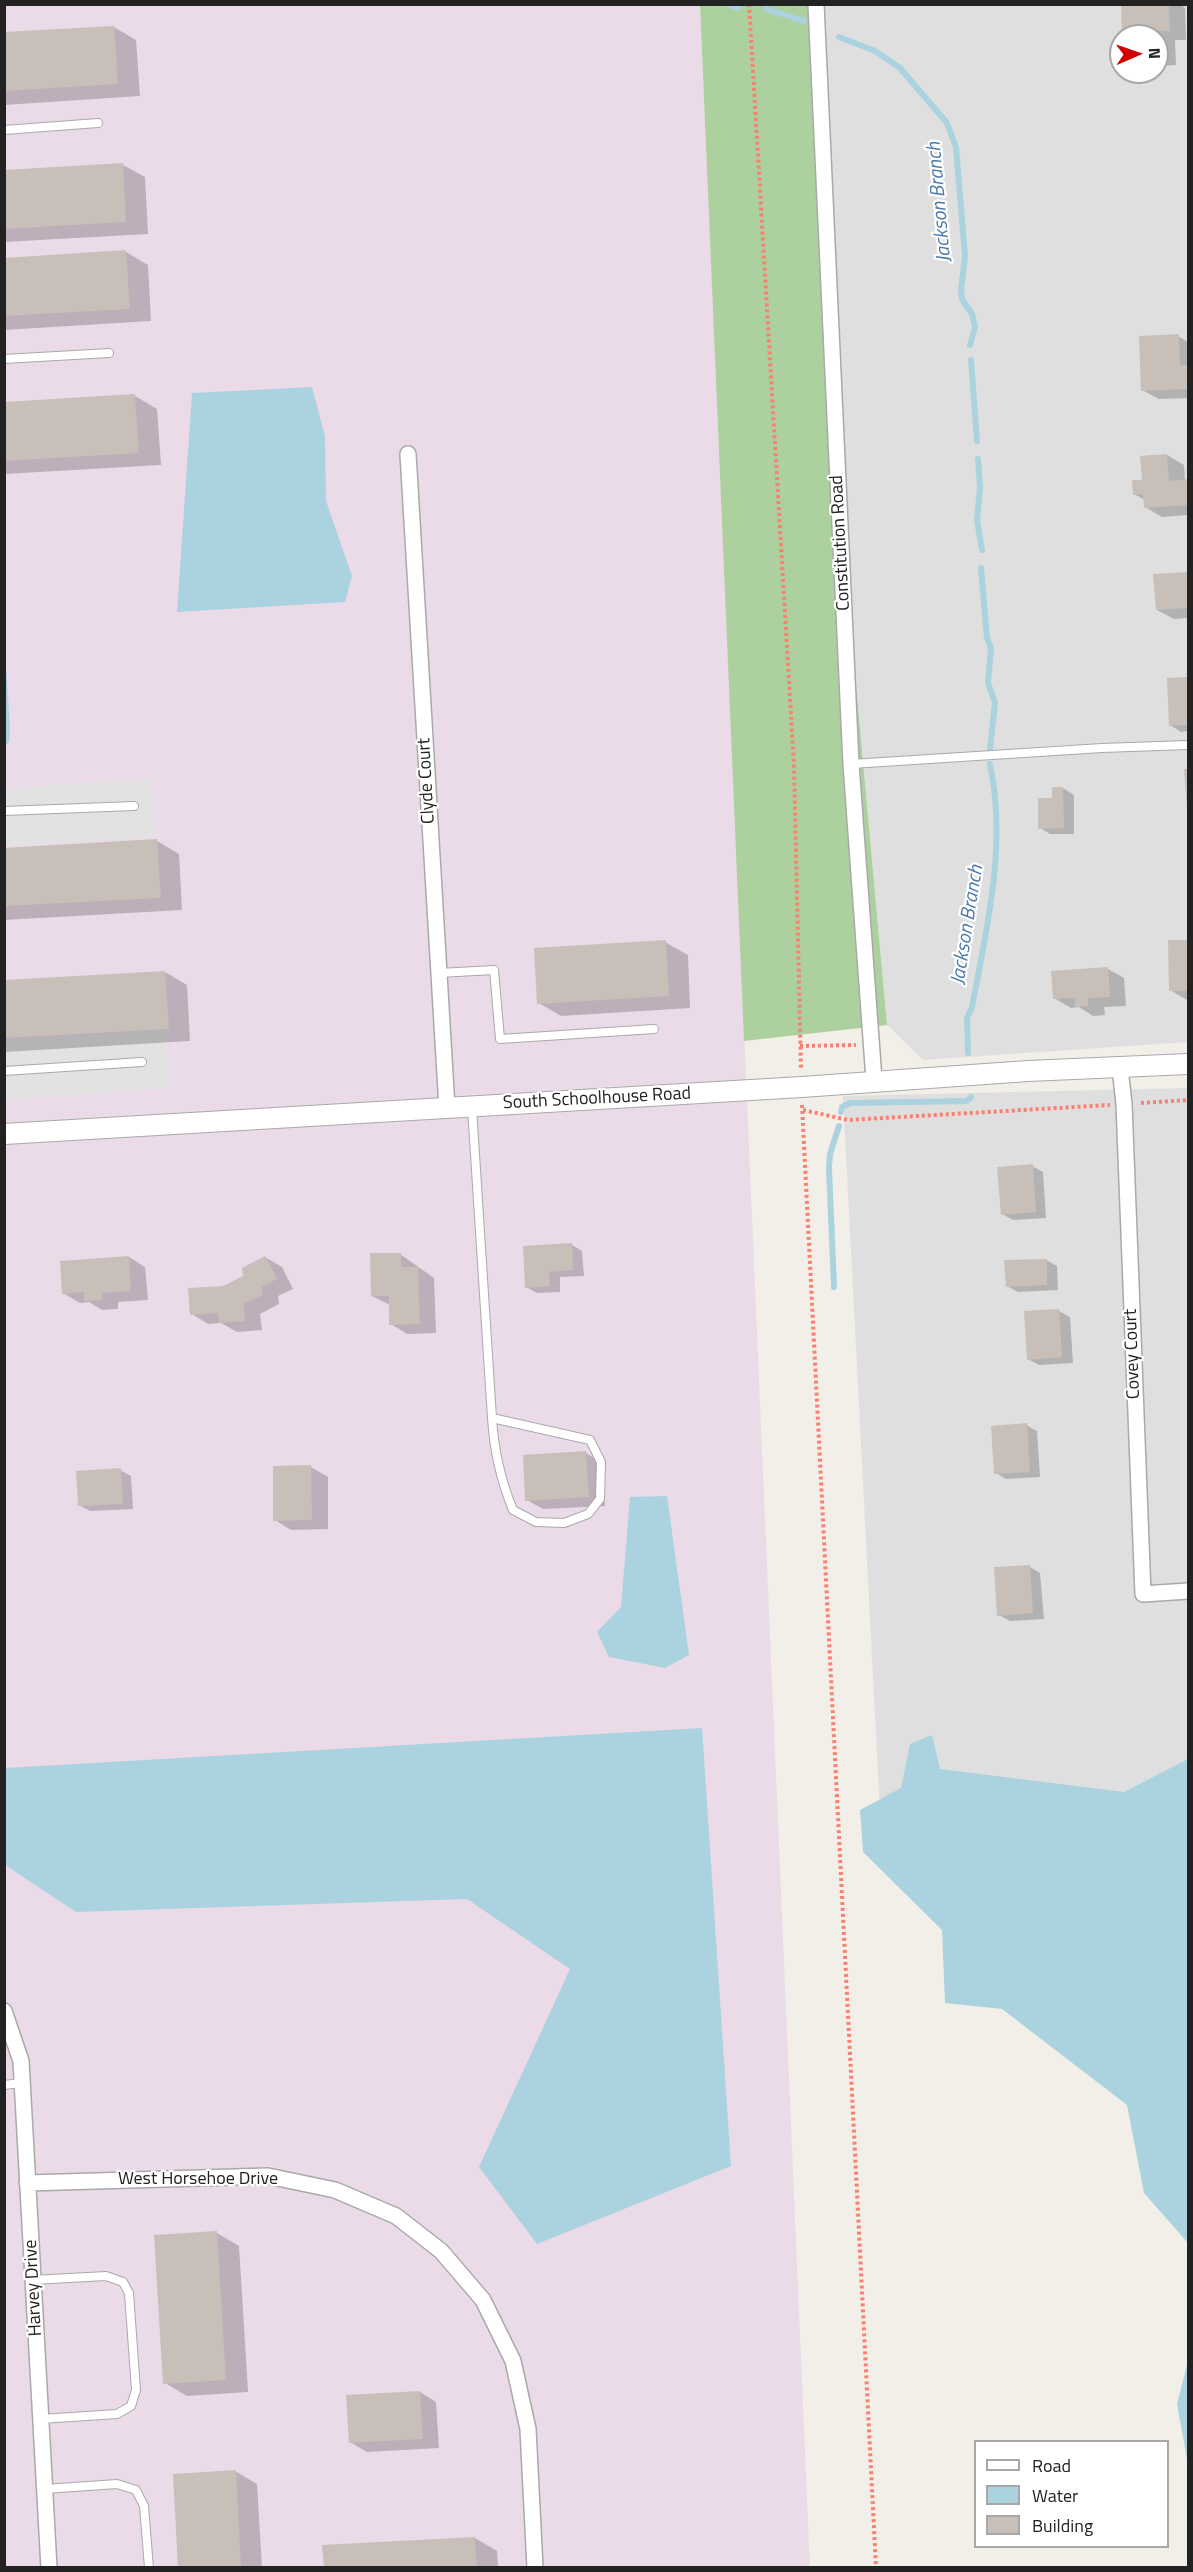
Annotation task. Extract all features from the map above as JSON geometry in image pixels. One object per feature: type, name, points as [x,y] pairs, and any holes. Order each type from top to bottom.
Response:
[{"type":"street","name":"Constitution Road","points":[[816,4],[851,765],[874,1080]]},
{"type":"street","name":"Clyde Court","points":[[408,454],[447,1108]]},
{"type":"street","name":"South Schoolhouse Road","points":[[4,1134],[802,1087],[874,1080],[1188,1064]]},
{"type":"street","name":"Covey Court","points":[[1120,1068],[1124,1104],[1143,1594],[1188,1591]]},
{"type":"street","name":"Harvey Drive","points":[[4,2012],[21,2061],[50,2568]]},
{"type":"street","name":"West Horsehoe Drive","points":[[27,2183],[268,2176],[335,2190],[396,2216],[441,2251],[483,2300],[513,2361],[528,2429],[535,2568]]},
{"type":"lane","points":[[4,130],[98,123]]},
{"type":"lane","points":[[4,358],[109,353]]},
{"type":"lane","points":[[851,765],[1101,748],[1188,745]]},
{"type":"lane","points":[[4,811],[134,806]]},
{"type":"lane","points":[[439,973],[494,970],[500,1039],[654,1029]]},
{"type":"lane","points":[[4,1071],[142,1062]]},
{"type":"lane","points":[[472,1106],[492,1418],[494,1441],[505,1491],[513,1510],[536,1522],[564,1523],[588,1514],[600,1499],[601,1462],[590,1440],[492,1418]]},
{"type":"lane","points":[[4,2085],[21,2083]]},
{"type":"lane","points":[[33,2280],[105,2276],[123,2282],[129,2293],[136,2390],[131,2406],[117,2414],[41,2419]]},
{"type":"lane","points":[[45,2489],[117,2484],[136,2490],[144,2506],[149,2568]]},
{"type":"path","points":[[749,4],[794,766],[801,1067]]},
{"type":"path","points":[[800,1046],[872,1044]]},
{"type":"path","points":[[802,1097],[876,2568]]},
{"type":"path","points":[[803,1110],[848,1120],[1188,1100]]},
{"type":"shaded area","points":[[5,5],[700,5],[810,2567],[5,2568]]},
{"type":"shaded area","points":[[824,5],[1188,5],[1188,1042],[923,1060],[887,1025],[853,651]]},
{"type":"shaded area","points":[[151,779],[156,837],[5,846],[5,788]]},
{"type":"shaded area","points":[[167,1031],[170,1088],[5,1100],[5,1040]]},
{"type":"shaded area","points":[[1188,1088],[1188,1895],[881,1832],[843,1096]]},
{"type":"green space","points":[[700,5],[824,5],[853,651],[887,1025],[744,1041]]},
{"type":"water","points":[[312,387],[325,436],[326,501],[352,576],[345,602],[177,612],[192,393]]},
{"type":"water","points":[[5,651],[10,728],[9,742],[5,746]]},
{"type":"water","points":[[667,1496],[689,1655],[665,1668],[609,1657],[597,1632],[621,1607],[630,1497]]},
{"type":"water","points":[[702,1728],[731,2166],[537,2244],[479,2167],[570,1969],[467,1899],[76,1912],[8,1867],[5,1862],[5,1768]]},
{"type":"water","points":[[932,1735],[940,1769],[1124,1792],[1188,1759],[1188,2243],[1144,2193],[1127,2105],[1002,2009],[945,2003],[942,1930],[863,1852],[860,1810],[901,1788],[910,1744]]},
{"type":"water","points":[[1188,2361],[1188,2465],[1177,2404]]},
{"type":"building","points":[[1121,4],[1169,4],[1170,31],[1169,24],[1122,24]]},
{"type":"building","points":[[114,26],[118,84],[4,91],[4,32]]},
{"type":"building","points":[[123,163],[126,222],[4,229],[4,170]]},
{"type":"building","points":[[126,250],[130,309],[4,316],[4,258]]},
{"type":"building","points":[[1179,334],[1180,365],[1188,365],[1188,389],[1141,391],[1139,336]]},
{"type":"building","points":[[135,394],[139,453],[4,461],[4,402]]},
{"type":"building","points":[[1167,454],[1169,481],[1188,479],[1188,505],[1144,508],[1143,494],[1133,495],[1132,480],[1142,480],[1140,456]]},
{"type":"building","points":[[1188,572],[1188,608],[1156,610],[1153,574]]},
{"type":"building","points":[[1188,677],[1188,725],[1169,726],[1167,678]]},
{"type":"building","points":[[1184,769],[1188,769],[1188,808],[1187,808]]},
{"type":"building","points":[[1052,787],[1063,787],[1064,828],[1038,829],[1038,798],[1052,798]]},
{"type":"building","points":[[157,839],[161,898],[4,906],[4,848]]},
{"type":"building","points":[[666,940],[669,996],[537,1004],[534,948]]},
{"type":"building","points":[[1168,940],[1188,940],[1188,991],[1169,991]]},
{"type":"building","points":[[1108,967],[1110,997],[1088,998],[1088,1006],[1075,1007],[1075,998],[1053,999],[1051,971]]},
{"type":"building","points":[[165,971],[169,1029],[4,1038],[4,980]]},
{"type":"building","points":[[1033,1164],[1036,1212],[1001,1215],[997,1167]]},
{"type":"building","points":[[572,1243],[573,1270],[549,1272],[550,1286],[525,1288],[523,1246]]},
{"type":"building","points":[[370,1253],[401,1253],[401,1267],[418,1267],[420,1324],[389,1325],[389,1296],[371,1296]]},
{"type":"building","points":[[129,1256],[131,1291],[102,1293],[102,1300],[84,1301],[84,1292],[62,1294],[60,1261]]},
{"type":"building","points":[[265,1256],[277,1279],[262,1287],[262,1295],[244,1304],[245,1321],[219,1323],[218,1313],[190,1315],[188,1288],[223,1286],[243,1276],[242,1268]]},
{"type":"building","points":[[1047,1259],[1047,1285],[1006,1287],[1004,1260]]},
{"type":"building","points":[[1059,1309],[1062,1357],[1027,1360],[1024,1311]]},
{"type":"building","points":[[1027,1423],[1030,1472],[994,1474],[991,1426]]},
{"type":"building","points":[[586,1451],[589,1497],[525,1501],[523,1455]]},
{"type":"building","points":[[311,1465],[312,1520],[273,1521],[273,1466]]},
{"type":"building","points":[[121,1468],[123,1504],[78,1506],[76,1471]]},
{"type":"building","points":[[1030,1565],[1033,1613],[997,1616],[994,1567]]},
{"type":"building","points":[[217,2231],[226,2380],[163,2384],[154,2235]]},
{"type":"building","points":[[420,2391],[423,2439],[349,2443],[346,2395]]},
{"type":"building","points":[[236,2470],[241,2568],[178,2568],[173,2474]]},
{"type":"building","points":[[475,2537],[477,2568],[324,2568],[322,2545]]},
{"type":"waterway","name":"Jackson Branch","points":[[728,4],[738,8]]},
{"type":"waterway","name":"Jackson Branch","points":[[766,9],[804,21]]},
{"type":"waterway","name":"Jackson Branch","points":[[839,37],[875,51],[900,68],[947,123],[956,147],[965,256],[962,299],[972,314],[975,327],[970,345]]},
{"type":"waterway","name":"Jackson Branch","points":[[971,360],[977,441]]},
{"type":"waterway","name":"Jackson Branch","points":[[978,459],[980,488],[977,520],[982,550]]},
{"type":"waterway","name":"Jackson Branch","points":[[981,568],[987,638],[991,648],[988,683],[995,703],[990,749]]},
{"type":"waterway","name":"Jackson Branch","points":[[968,1053],[967,1018],[972,1007],[984,947],[996,856],[995,795],[990,764]]},
{"type":"waterway","name":"Jackson Branch","points":[[841,1112],[842,1107],[850,1103],[967,1101],[971,1097]]},
{"type":"waterway","name":"Jackson Branch","points":[[834,1287],[829,1168],[830,1154],[839,1126]]}]
